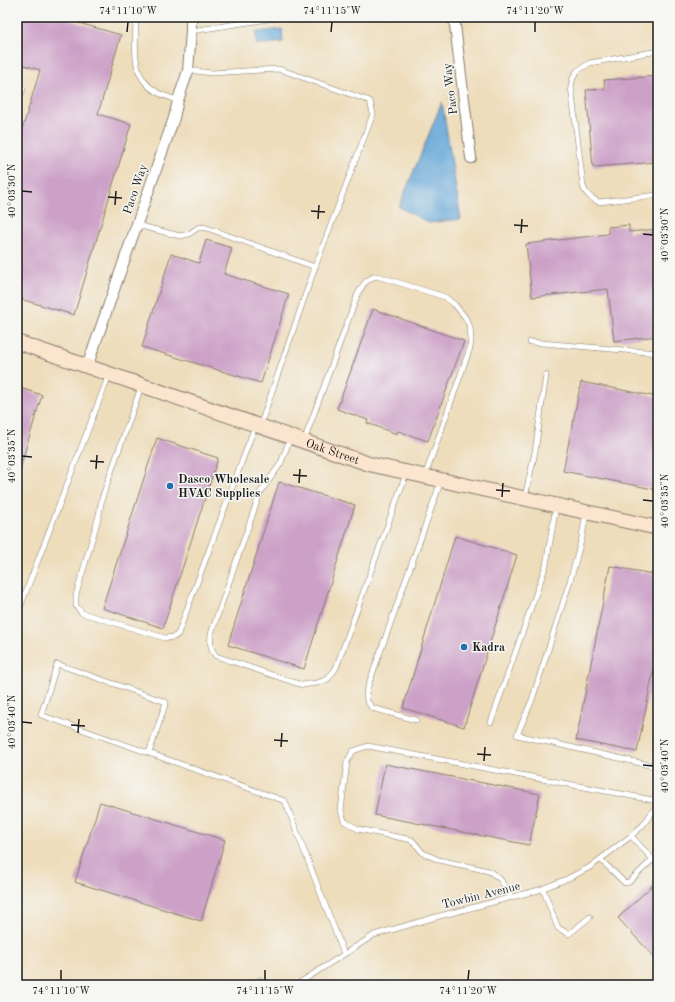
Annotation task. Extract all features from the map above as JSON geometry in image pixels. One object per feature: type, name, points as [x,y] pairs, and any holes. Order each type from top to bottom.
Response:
[{"type":"street","name":"Paco Way","points":[[87,367],[174,118],[188,70],[191,17]]},
{"type":"street","name":"Paco Way","points":[[454,17],[471,158]]},
{"type":"street","name":"Oak Street","points":[[17,342],[369,464],[658,528]]},
{"type":"lane","points":[[136,17],[135,60],[140,77],[157,92],[178,100]]},
{"type":"lane","points":[[191,31],[282,17]]},
{"type":"lane","points":[[658,51],[590,62],[577,71],[572,78],[571,86],[583,186],[591,199],[599,202],[658,195]]},
{"type":"lane","points":[[142,386],[102,498],[99,515],[76,595],[76,606],[82,613],[165,638],[174,637],[178,634],[373,114],[370,101],[279,69],[211,72],[188,70]]},
{"type":"lane","points":[[17,83],[23,89],[17,103]]},
{"type":"lane","points":[[137,225],[180,236],[189,234],[199,227],[207,228],[315,267]]},
{"type":"lane","points":[[304,442],[357,296],[364,283],[370,277],[377,276],[445,297],[455,305],[465,317],[470,327],[472,339],[470,348],[424,476]]},
{"type":"lane","points":[[530,342],[658,353]]},
{"type":"lane","points":[[17,615],[109,374]]},
{"type":"lane","points":[[525,498],[535,452],[546,375]]},
{"type":"lane","points":[[290,437],[281,464],[260,493],[210,640],[213,652],[216,656],[302,685],[317,683],[328,679],[336,668],[406,473]]},
{"type":"lane","points":[[416,720],[372,708],[367,701],[366,692],[442,480]]},
{"type":"lane","points":[[491,722],[546,566],[556,505]]},
{"type":"lane","points":[[586,512],[582,537],[570,581],[532,700],[518,736],[658,767]]},
{"type":"lane","points":[[149,753],[166,702],[57,664],[40,715],[285,801],[344,954]]},
{"type":"lane","points":[[511,897],[500,879],[489,871],[439,860],[423,853],[412,840],[358,829],[344,821],[341,810],[348,762],[353,750],[368,746],[658,801]]},
{"type":"lane","name":"Towbin Avenue","points":[[296,985],[374,935],[543,889],[569,878],[601,860],[643,826],[657,808]]},
{"type":"lane","points":[[630,836],[658,865]]},
{"type":"lane","points":[[601,860],[625,883],[629,882],[652,860]]},
{"type":"lane","points":[[543,889],[558,928],[569,934],[590,917]]},
{"type":"green space","points":[[263,976],[272,985],[243,985]]},
{"type":"water","points":[[282,29],[283,42],[257,45],[256,32]]},
{"type":"water","points":[[442,102],[461,219],[429,223],[399,207]]},
{"type":"building","points":[[17,17],[66,17],[65,19],[121,35],[98,114],[131,124],[74,315],[17,298],[17,147],[40,70],[17,63]]},
{"type":"building","points":[[658,76],[658,162],[593,167],[586,90],[605,89],[604,80]]},
{"type":"building","points":[[629,225],[629,232],[658,229],[658,336],[614,341],[608,289],[532,297],[526,244],[608,234],[608,227]]},
{"type":"building","points":[[206,240],[232,248],[224,274],[289,294],[261,383],[142,347],[171,254],[199,263]]},
{"type":"building","points":[[373,309],[464,341],[428,441],[398,431],[397,434],[367,423],[368,420],[337,409]]},
{"type":"building","points":[[581,382],[658,397],[658,490],[563,471]]},
{"type":"building","points":[[17,387],[42,395],[19,471],[17,471]]},
{"type":"building","points":[[157,438],[218,458],[163,628],[102,608]]},
{"type":"building","points":[[279,482],[355,505],[304,669],[228,645]]},
{"type":"building","points":[[455,536],[517,555],[464,727],[403,708]]},
{"type":"building","points":[[610,566],[658,575],[658,648],[637,752],[576,740]]},
{"type":"building","points":[[385,764],[540,794],[529,845],[375,815]]},
{"type":"building","points":[[100,802],[225,840],[201,921],[75,882]]},
{"type":"building","points":[[658,880],[658,961],[618,918]]},
{"type":"place","name":"Dasco Wholesale HVAC Supplies","points":[[170,486]]},
{"type":"place","name":"Kadra","points":[[464,647]]}]
